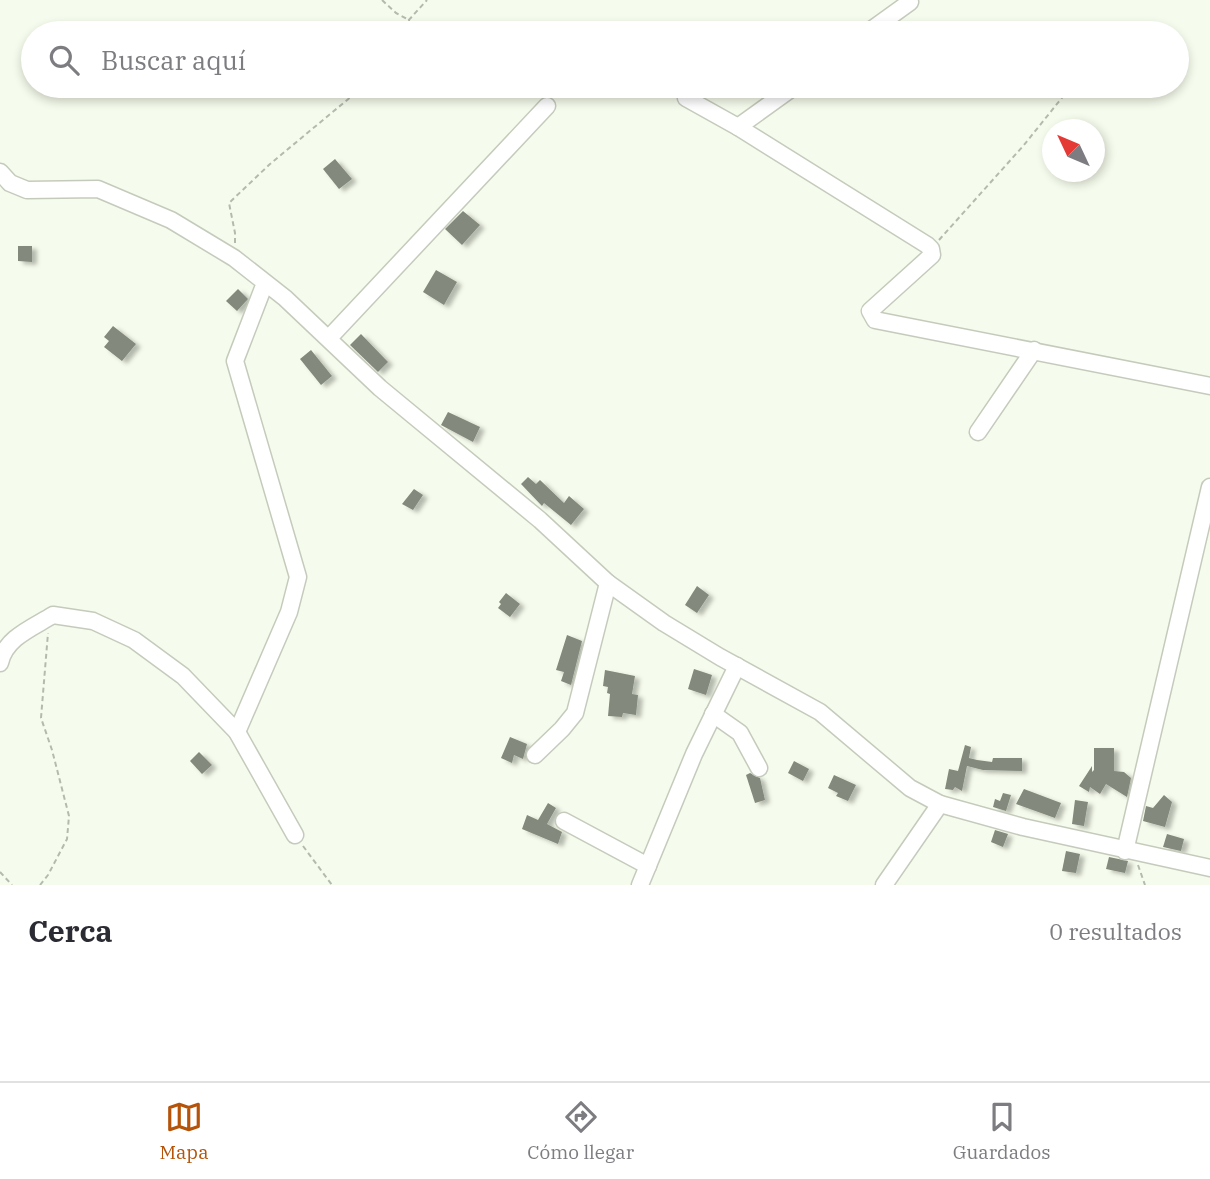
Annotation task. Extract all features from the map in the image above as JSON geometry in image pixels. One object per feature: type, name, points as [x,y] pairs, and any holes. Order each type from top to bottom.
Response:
[{"type":"street","points":[[884,21],[910,2]]},
{"type":"street","points":[[686,98],[738,127],[927,244],[932,255],[870,311],[875,320],[1210,386]]},
{"type":"street","points":[[738,127],[778,98]]},
{"type":"street","points":[[329,338],[547,106]]},
{"type":"street","points":[[0,172],[10,183],[27,190],[98,189],[171,220],[234,258],[329,338],[380,388],[540,520],[608,583],[664,623],[820,712],[910,788],[940,804],[1023,827],[1210,868]]},
{"type":"street","points":[[237,732],[289,612],[298,577],[235,361],[265,282]]},
{"type":"street","points":[[978,432],[1034,350]]},
{"type":"street","points":[[1131,852],[1204,536],[1210,487]]},
{"type":"street","points":[[535,755],[575,713],[608,583]]},
{"type":"street","points":[[0,663],[3,650],[12,640],[52,615],[93,621],[134,639],[183,676],[237,732],[295,835]]},
{"type":"street","points":[[640,885],[694,754],[737,666]]},
{"type":"street","points":[[713,714],[740,733],[759,768]]},
{"type":"street","points":[[884,885],[940,804]]},
{"type":"street","points":[[564,821],[648,866]]},
{"type":"path","points":[[382,0],[396,13],[409,20],[427,0]]},
{"type":"path","points":[[234,258],[235,233],[229,203],[270,164],[350,98]]},
{"type":"path","points":[[931,249],[1024,145],[1062,98]]},
{"type":"path","points":[[40,885],[67,839],[69,816],[41,718],[45,654],[52,615]]},
{"type":"path","points":[[295,835],[331,885]]},
{"type":"path","points":[[1131,852],[1145,885]]},
{"type":"path","points":[[0,872],[12,885]]},
{"type":"building","points":[[335,159],[352,179],[339,189],[323,169]]},
{"type":"building","points":[[463,211],[480,225],[462,245],[445,229]]},
{"type":"building","points":[[18,246],[32,246],[32,262],[18,261]]},
{"type":"building","points":[[436,270],[457,282],[444,305],[423,292]]},
{"type":"building","points":[[238,289],[248,299],[237,311],[226,301]]},
{"type":"building","points":[[113,326],[136,344],[122,361],[104,347],[109,341],[104,337]]},
{"type":"building","points":[[361,334],[388,362],[378,372],[350,345]]},
{"type":"building","points":[[311,350],[332,376],[321,385],[300,359]]},
{"type":"building","points":[[448,412],[480,427],[473,442],[441,425]]},
{"type":"building","points":[[528,477],[536,484],[540,480],[564,503],[569,496],[584,509],[571,525],[544,503],[542,506],[521,484]]},
{"type":"building","points":[[414,489],[423,495],[413,510],[402,504]]},
{"type":"building","points":[[697,586],[709,595],[697,613],[685,605]]},
{"type":"building","points":[[506,593],[520,604],[510,617],[498,608]]},
{"type":"building","points":[[567,635],[582,641],[571,685],[561,681],[564,672],[556,670]]},
{"type":"building","points":[[694,669],[712,675],[706,695],[688,689]]},
{"type":"building","points":[[605,670],[635,676],[632,694],[638,695],[636,715],[623,713],[622,717],[608,716],[610,694],[607,693],[608,687],[603,686]]},
{"type":"building","points":[[510,737],[527,744],[523,759],[514,755],[512,763],[501,758]]},
{"type":"building","points":[[965,745],[971,747],[969,758],[977,760],[992,762],[993,758],[1022,758],[1022,771],[983,770],[967,766],[962,791],[955,787],[953,790],[945,789],[949,769],[958,771]]},
{"type":"building","points":[[1094,748],[1114,748],[1114,771],[1124,772],[1131,778],[1127,797],[1106,784],[1100,794],[1090,787],[1089,792],[1079,786],[1092,766],[1092,772],[1094,770]]},
{"type":"building","points":[[199,752],[212,765],[202,774],[190,761]]},
{"type":"building","points":[[794,761],[809,769],[803,781],[788,773]]},
{"type":"building","points":[[750,773],[760,778],[765,800],[755,803],[746,775]]},
{"type":"building","points":[[834,775],[856,785],[848,801],[836,796],[838,793],[828,788]]},
{"type":"building","points":[[1024,789],[1061,803],[1055,818],[1016,804]]},
{"type":"building","points":[[1003,793],[1011,795],[1006,811],[993,807],[995,799],[1000,801]]},
{"type":"building","points":[[1164,795],[1172,802],[1165,827],[1143,821],[1146,806],[1153,808]]},
{"type":"building","points":[[1075,800],[1088,802],[1084,826],[1072,824]]},
{"type":"building","points":[[548,803],[556,808],[547,824],[562,832],[558,844],[522,829],[527,815],[538,820]]},
{"type":"building","points":[[995,830],[1008,834],[1003,847],[991,842]]},
{"type":"building","points":[[1167,834],[1184,839],[1181,851],[1163,847]]},
{"type":"building","points":[[1066,851],[1080,854],[1076,873],[1062,871]]},
{"type":"building","points":[[1109,857],[1128,861],[1125,873],[1106,869]]}]
